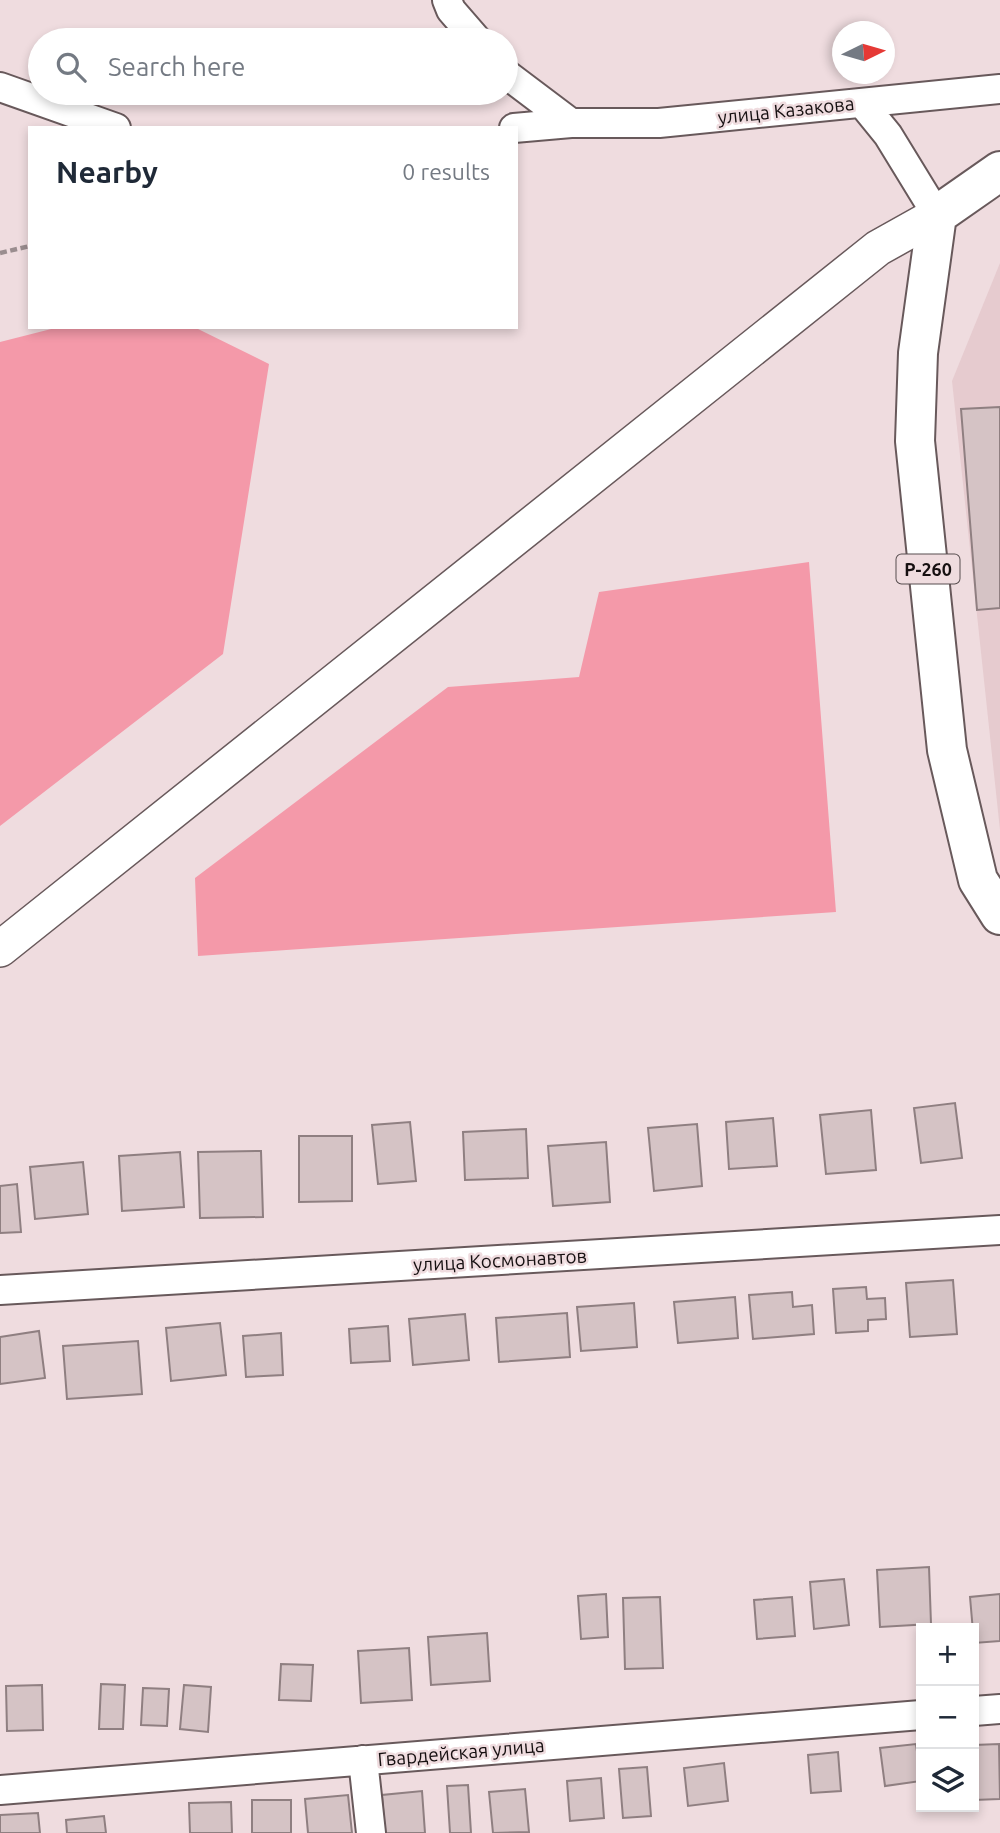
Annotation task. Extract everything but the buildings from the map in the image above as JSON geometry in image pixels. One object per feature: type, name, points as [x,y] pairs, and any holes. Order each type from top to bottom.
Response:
[{"type":"highway","points":[[937,215],[1000,171]]},
{"type":"highway","name":"Р-260","points":[[937,215],[918,353],[915,441],[947,750],[978,880],[1000,915]]},
{"type":"street","points":[[447,0],[451,10],[467,28]]},
{"type":"street","points":[[518,83],[571,123]]},
{"type":"street","points":[[0,87],[28,97]]},
{"type":"street","name":"улица Казакова","points":[[518,128],[571,123],[659,122],[1000,89]]},
{"type":"street","points":[[0,949],[867,257],[937,215],[888,135],[862,103]]},
{"type":"street","points":[[51,105],[111,126]]},
{"type":"street","name":"улица Космонавтов","points":[[0,1290],[1000,1230]]},
{"type":"street","points":[[979,1711],[1000,1709]]},
{"type":"street","name":"Гвардейская улица","points":[[0,1790],[916,1715]]},
{"type":"street","points":[[363,1760],[371,1833]]},
{"type":"path","points":[[0,253],[28,246]]},
{"type":"shaded area","points":[[1000,263],[1000,830],[952,381]]},
{"type":"shaded area","points":[[51,329],[198,329],[269,364],[223,654],[0,826],[0,342]]},
{"type":"shaded area","points":[[809,562],[836,912],[198,956],[195,878],[448,687],[579,677],[599,592]]}]
